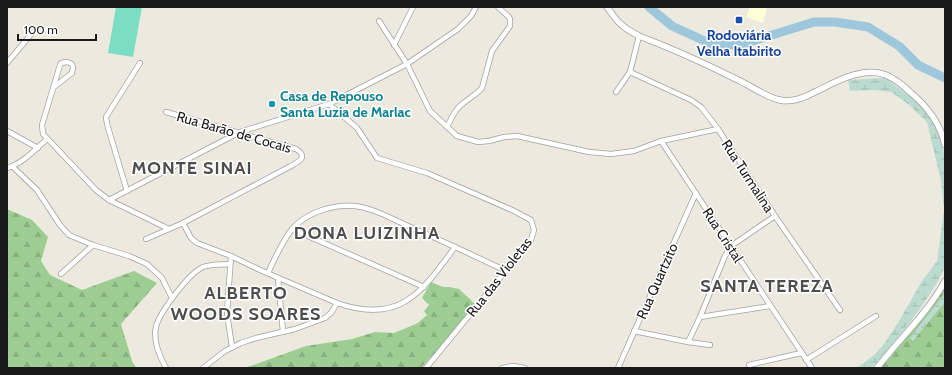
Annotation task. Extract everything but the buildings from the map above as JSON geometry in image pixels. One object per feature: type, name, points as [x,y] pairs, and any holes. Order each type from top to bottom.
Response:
[{"type":"street","points":[[394,45],[414,7]]},
{"type":"street","points":[[109,200],[240,132],[329,104],[407,64],[458,29],[471,16],[476,7]]},
{"type":"street","points":[[447,127],[456,111],[482,88],[492,51],[510,26],[508,16],[498,7]]},
{"type":"street","points":[[607,7],[621,26],[638,36],[736,78],[779,100],[792,101],[806,97],[850,76],[869,73],[886,75],[904,86],[932,114],[937,121],[945,145]]},
{"type":"street","points":[[380,21],[407,64],[430,111],[457,136],[468,140],[478,142],[517,136],[589,152],[606,154],[634,151],[661,141],[718,129]]},
{"type":"street","points":[[7,63],[33,32]]},
{"type":"street","points":[[616,92],[630,72],[638,36]]},
{"type":"street","points":[[54,87],[72,73],[72,64],[67,62],[61,63],[42,125],[42,132],[47,139],[96,190],[109,200],[169,229]]},
{"type":"street","points":[[127,190],[106,117],[140,63]]},
{"type":"street","name":"Rua Turmalina","points":[[630,72],[697,103],[705,112],[718,129],[774,216],[840,310]]},
{"type":"street","name":"Rua das Violetas","points":[[329,104],[357,128],[377,158],[427,173],[532,220],[534,230],[531,240],[426,368]]},
{"type":"street","name":"Rua Barão de Cocais","points":[[166,112],[296,149],[301,154],[302,158],[301,161],[182,223]]},
{"type":"street","points":[[7,131],[38,148]]},
{"type":"street","points":[[7,168],[13,167],[38,148],[47,139]]},
{"type":"street","name":"Rua Cristal","points":[[661,141],[812,368]]},
{"type":"street","points":[[13,167],[37,190],[60,225],[69,235],[93,245],[129,256],[146,264],[162,278],[172,298]]},
{"type":"street","name":"Rua Quartzito","points":[[618,368],[696,194]]},
{"type":"street","points":[[268,273],[281,246],[292,229],[300,222],[320,211],[337,207],[355,206],[371,209],[506,271]]},
{"type":"street","points":[[688,342],[730,246],[774,216]]},
{"type":"street","points":[[146,239],[182,223],[193,241],[337,304],[360,310],[371,311],[385,309],[403,303],[414,296],[424,287],[455,247]]},
{"type":"street","points":[[292,229],[424,287]]},
{"type":"street","points":[[61,274],[93,245]]},
{"type":"street","points":[[230,256],[227,313],[232,347]]},
{"type":"street","points":[[166,368],[158,348],[155,332],[156,326],[172,298],[201,268],[230,264]]},
{"type":"street","points":[[278,278],[283,332]]},
{"type":"street","points":[[877,368],[918,320],[939,292],[945,281]]},
{"type":"street","points":[[203,368],[213,359],[241,343],[295,329],[325,318],[331,313],[337,304]]},
{"type":"street","points":[[700,317],[770,306]]},
{"type":"street","points":[[806,360],[876,316]]},
{"type":"street","points":[[634,331],[710,345]]},
{"type":"street","points":[[749,365],[801,353]]},
{"type":"street","points":[[502,368],[526,368]]},
{"type":"shaded area","points":[[750,7],[767,7],[763,23],[746,17]]},
{"type":"green space","points":[[116,7],[142,7],[133,57],[108,53]]},
{"type":"green space","points":[[885,78],[914,99],[936,122],[942,140],[945,162],[945,267],[921,307],[872,368],[857,368],[875,354],[884,344],[922,281],[937,261],[944,210],[941,181],[927,122],[908,104],[891,92],[875,90],[850,91],[848,80]]},
{"type":"green space","points":[[7,209],[32,220],[48,237],[41,261],[50,275],[82,290],[134,271],[157,283],[121,324],[132,361],[136,368],[7,368]]},
{"type":"green space","points":[[431,282],[443,287],[459,289],[475,304],[421,368],[245,368],[306,346],[352,339],[375,332],[394,333],[418,323],[427,315],[424,311],[429,305],[422,298]]},
{"type":"green space","points":[[945,287],[945,368],[881,368],[921,320]]},
{"type":"green space","points":[[945,293],[945,302],[913,341],[910,338]]},
{"type":"waterway","points":[[649,7],[672,26],[709,43],[721,45],[740,45],[814,22],[835,22],[868,27],[899,46],[918,65],[945,78]]},
{"type":"place","name":"Rodoviária Velha Itabirito","points":[[739,20]]},
{"type":"place","name":"Casa de Repouso Santa Luzia de Marlac","points":[[272,104]]},
{"type":"district","name":"MONTE SINAI","points":[[192,168]]},
{"type":"district","name":"DONA LUIZINHA","points":[[367,233]]},
{"type":"district","name":"SANTA TEREZA","points":[[767,286]]},
{"type":"district","name":"ALBERTO WOODS SOARES","points":[[246,303]]}]
